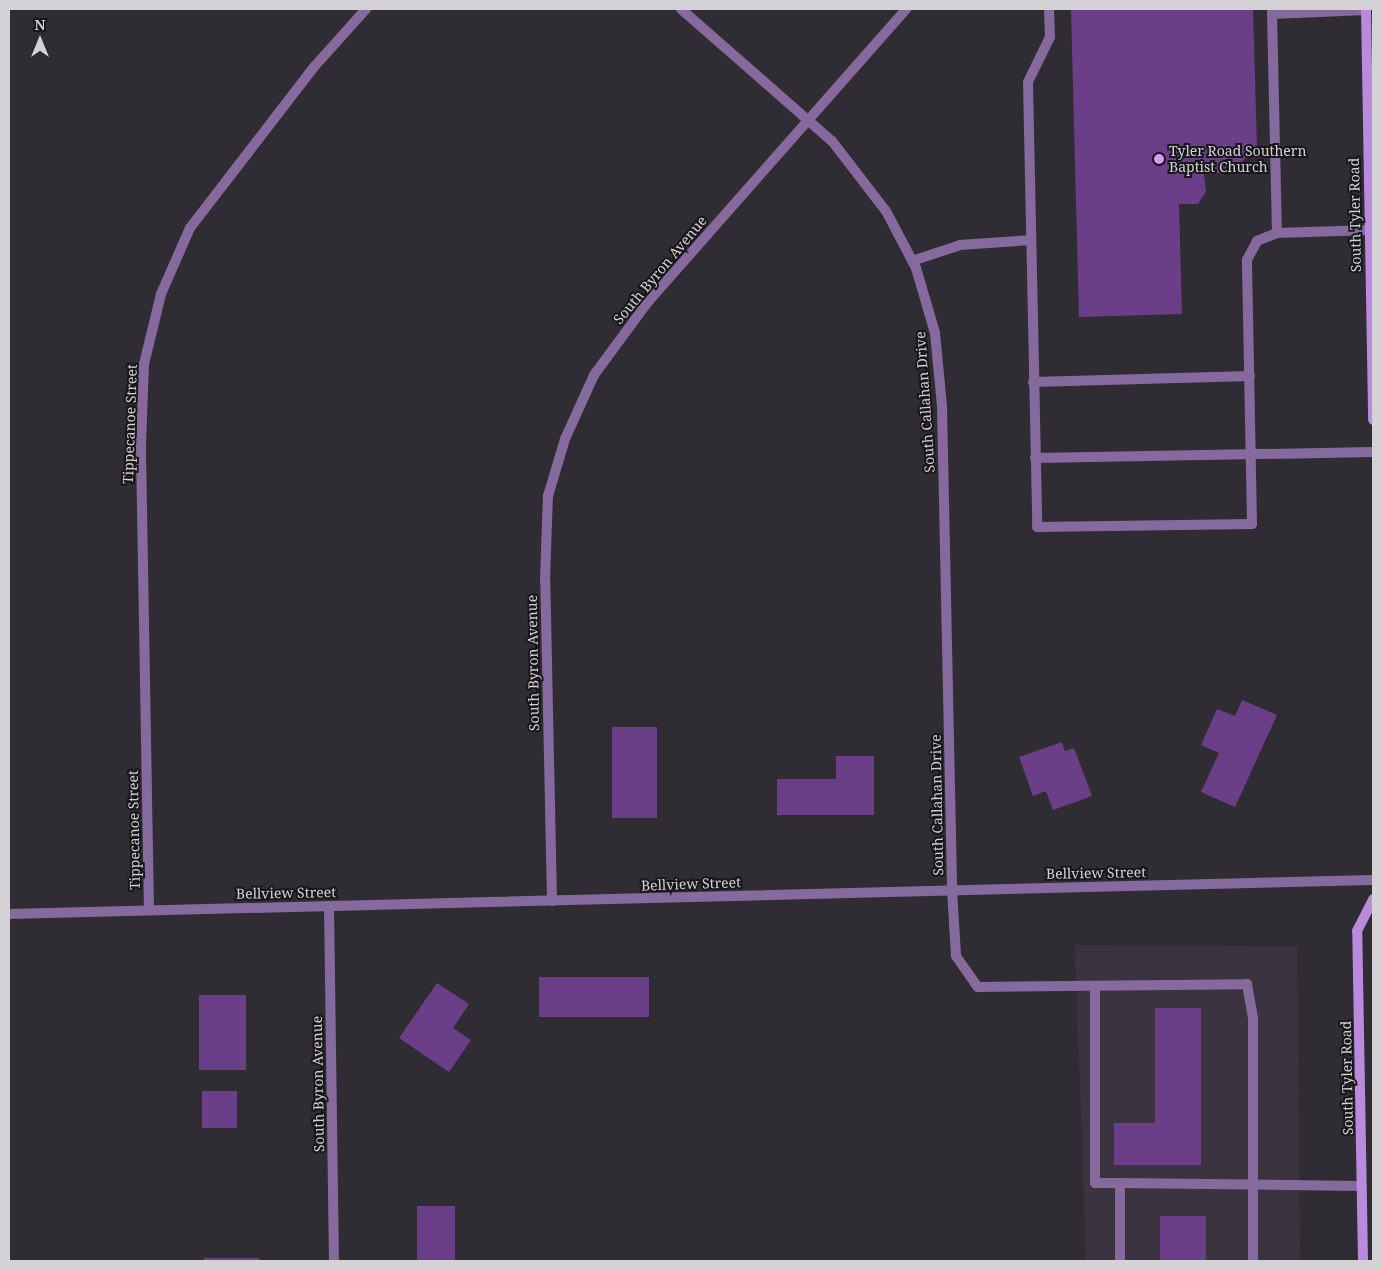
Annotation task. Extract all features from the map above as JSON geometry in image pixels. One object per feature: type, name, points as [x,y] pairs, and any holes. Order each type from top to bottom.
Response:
[{"type":"main road","name":"South Tyler Road","points":[[1366,10],[1370,148],[1373,420]]},
{"type":"main road","name":"South Tyler Road","points":[[1364,1261],[1357,931],[1373,899]]},
{"type":"street","name":"Tippecanoe Street","points":[[149,910],[140,443],[144,364],[161,294],[190,228],[314,67],[366,9]]},
{"type":"street","name":"South Callahan Drive","points":[[680,9],[832,141],[886,211],[912,261],[935,333],[942,406],[952,890],[956,956],[978,987],[1095,988]]},
{"type":"street","name":"South Byron Avenue","points":[[552,901],[544,580],[548,496],[565,439],[594,375],[647,302],[906,9]]},
{"type":"street","points":[[1049,9],[1050,37],[1028,82],[1036,523],[1042,529],[1248,526],[1254,519],[1247,260],[1257,241],[1277,233],[1370,230]]},
{"type":"street","points":[[1277,233],[1272,11],[1366,10]]},
{"type":"street","points":[[912,261],[960,245],[1031,240]]},
{"type":"street","points":[[1033,382],[1250,376]]},
{"type":"street","points":[[1035,458],[1373,452]]},
{"type":"street","name":"Bellview Street","points":[[9,914],[1373,880]]},
{"type":"street","name":"South Byron Avenue","points":[[329,906],[334,1261]]},
{"type":"street","points":[[1253,1261],[1254,1186],[1253,1019],[1247,984],[1095,988],[1095,1183],[1254,1186],[1362,1186]]},
{"type":"street","points":[[1120,1183],[1120,1261]]},
{"type":"shaded area","points":[[1075,945],[1297,946],[1300,1261],[1086,1261]]},
{"type":"building","name":"Tyler Road Southern Baptist Church","points":[[1071,9],[1253,9],[1257,147],[1231,172],[1204,174],[1206,192],[1198,204],[1179,204],[1182,314],[1079,317]]},
{"type":"building","points":[[1242,700],[1277,715],[1235,807],[1201,792],[1219,753],[1201,745],[1217,709],[1235,716]]},
{"type":"building","points":[[612,727],[657,727],[657,818],[612,818]]},
{"type":"building","points":[[1062,742],[1065,751],[1074,748],[1092,796],[1053,810],[1046,791],[1033,796],[1019,757]]},
{"type":"building","points":[[836,756],[874,756],[874,815],[777,815],[777,779],[836,779]]},
{"type":"building","points":[[539,977],[649,977],[649,1017],[539,1017]]},
{"type":"building","points":[[437,983],[469,1004],[453,1028],[471,1040],[449,1072],[399,1038]]},
{"type":"building","points":[[199,995],[246,995],[246,1070],[199,1070]]},
{"type":"building","points":[[1155,1008],[1201,1008],[1201,1165],[1114,1165],[1114,1123],[1155,1123]]},
{"type":"building","points":[[202,1091],[237,1091],[237,1128],[202,1128]]},
{"type":"building","points":[[417,1206],[455,1206],[455,1261],[417,1261]]},
{"type":"building","points":[[1160,1216],[1206,1216],[1206,1261],[1160,1261]]},
{"type":"building","points":[[204,1258],[259,1258],[259,1261],[204,1261]]},
{"type":"place","name":"Tyler Road Southern Baptist Church","points":[[1159,159]]}]
